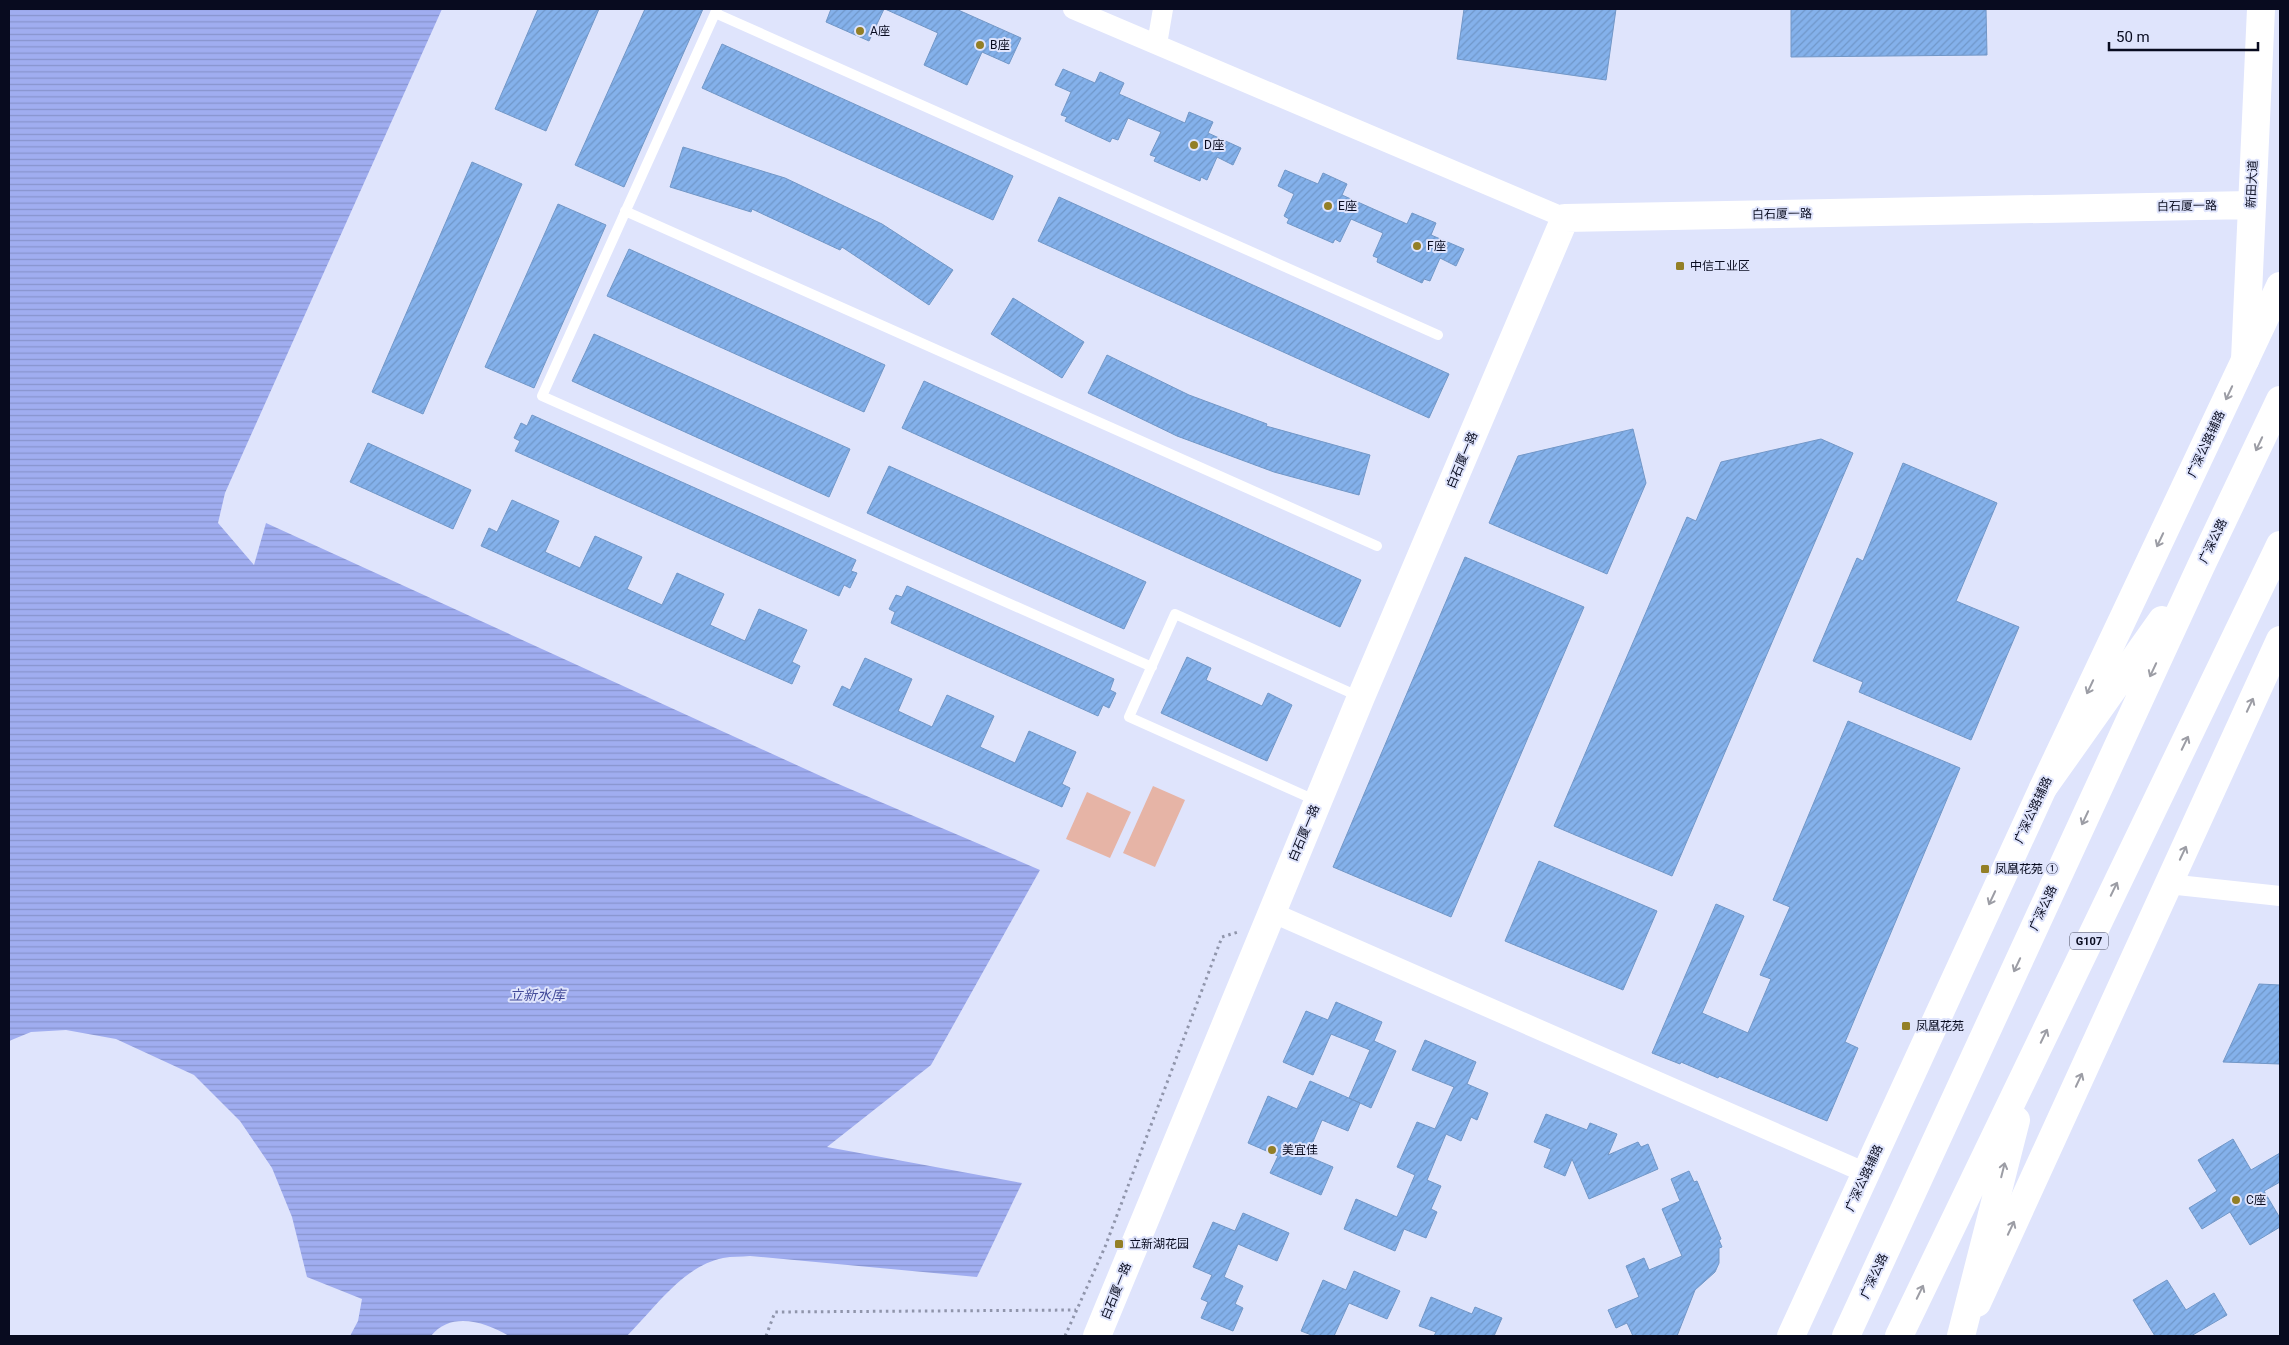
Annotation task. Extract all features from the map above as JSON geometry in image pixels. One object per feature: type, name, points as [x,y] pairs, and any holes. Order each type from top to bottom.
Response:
[{"type":"main road","name":"新田大道","points":[[2245,360],[2260,9]]},
{"type":"main road","name":"白石厦一路","points":[[1097,1336],[1361,697],[1565,218],[2251,204]]},
{"type":"main road","name":"广深公路辅路","points":[[1791,1336],[2043,788],[2280,286]]},
{"type":"main road","name":"广深公路","points":[[1846,1336],[2201,566],[2280,400]]},
{"type":"main road","name":"G107","points":[[1899,1336],[2280,545]]},
{"type":"main road","points":[[2043,788],[2201,566]]},
{"type":"main road","points":[[1961,1336],[2280,640]]},
{"type":"main road","points":[[1961,1336],[2032,1060]]},
{"type":"street","points":[[1073,9],[1565,218]]},
{"type":"street","points":[[1157,44],[1163,9]]},
{"type":"street","points":[[2168,884],[2280,896]]},
{"type":"street","points":[[1269,917],[1866,1173]]},
{"type":"lane","points":[[1152,667],[542,396],[716,11],[1438,335]]},
{"type":"lane","points":[[625,211],[1377,546]]},
{"type":"lane","points":[[1318,801],[1129,718],[1175,614],[1361,697]]},
{"type":"path","points":[[1065,1336],[1105,1247],[1222,937],[1269,917]]},
{"type":"path","points":[[766,1336],[775,1312],[1076,1310]]},
{"type":"shaded area","points":[[1153,786],[1185,800],[1155,867],[1123,853]]},
{"type":"shaded area","points":[[1087,792],[1131,812],[1110,858],[1066,839]]},
{"type":"water","name":"立新水库","points":[[9,9],[442,9],[225,493],[218,523],[254,565],[266,523],[836,783],[1040,870],[931,1065],[827,1147],[1022,1183],[977,1277],[750,1256],[730,1257],[708,1263],[682,1279],[627,1336],[509,1336],[479,1323],[458,1321],[448,1323],[439,1328],[431,1336],[350,1336],[358,1321],[362,1299],[307,1277],[292,1217],[272,1168],[240,1121],[194,1075],[116,1039],[66,1030],[31,1032],[9,1041]]},
{"type":"building","points":[[538,9],[599,9],[546,131],[495,109]]},
{"type":"building","points":[[645,9],[703,9],[624,187],[575,165]]},
{"type":"building","name":"A座","points":[[831,9],[884,9],[869,41],[826,22]]},
{"type":"building","name":"B座","points":[[885,9],[956,9],[1021,38],[1009,64],[982,52],[967,85],[924,65],[938,33]]},
{"type":"building","points":[[1464,9],[1616,9],[1606,80],[1457,59]]},
{"type":"building","points":[[1791,9],[1986,9],[1987,55],[1791,57]]},
{"type":"building","points":[[722,44],[1013,176],[993,220],[702,88]]},
{"type":"building","points":[[1063,69],[1095,83],[1100,72],[1124,83],[1119,94],[1185,123],[1189,112],[1213,122],[1208,133],[1241,148],[1233,165],[1217,157],[1207,180],[1201,177],[1200,181],[1154,161],[1156,157],[1150,155],[1161,132],[1128,118],[1118,140],[1112,138],[1110,142],[1065,121],[1067,117],[1061,115],[1071,92],[1055,85]]},
{"type":"building","points":[[683,147],[785,178],[882,224],[953,270],[929,305],[842,247],[840,250],[752,209],[751,212],[670,187]]},
{"type":"building","points":[[472,162],[522,184],[423,414],[372,392]]},
{"type":"building","points":[[1285,170],[1318,184],[1323,173],[1347,184],[1342,195],[1407,224],[1412,213],[1436,223],[1431,235],[1464,249],[1456,266],[1440,258],[1430,281],[1424,279],[1422,283],[1377,262],[1378,258],[1373,256],[1383,233],[1351,219],[1340,242],[1335,239],[1333,243],[1287,223],[1289,219],[1284,216],[1294,194],[1278,186]]},
{"type":"building","points":[[1059,197],[1449,374],[1429,418],[1038,241]]},
{"type":"building","points":[[558,204],[606,225],[534,388],[485,367]]},
{"type":"building","points":[[629,249],[885,365],[864,412],[607,296]]},
{"type":"building","points":[[1013,298],[1084,342],[1062,378],[991,334]]},
{"type":"building","points":[[594,334],[850,449],[829,497],[572,381]]},
{"type":"building","points":[[1107,355],[1189,395],[1267,424],[1266,426],[1370,455],[1359,495],[1274,472],[1177,436],[1088,393]]},
{"type":"building","points":[[924,381],[1361,580],[1340,627],[902,428]]},
{"type":"building","points":[[532,415],[856,560],[851,571],[857,573],[850,588],[844,585],[839,596],[515,451],[520,441],[514,438],[521,423],[527,426]]},
{"type":"building","points":[[1633,429],[1646,483],[1607,574],[1489,523],[1518,456]]},
{"type":"building","points":[[1821,439],[1853,453],[1672,876],[1554,826],[1687,517],[1696,521],[1721,462]]},
{"type":"building","points":[[368,443],[471,490],[453,529],[350,482]]},
{"type":"building","points":[[1903,463],[1997,503],[1956,601],[2019,627],[1971,740],[1859,692],[1863,682],[1813,661],[1857,558],[1863,561]]},
{"type":"building","points":[[889,466],[1146,582],[1124,629],[867,513]]},
{"type":"building","points":[[512,500],[559,521],[545,552],[580,568],[595,536],[642,557],[627,589],[662,605],[677,573],[724,594],[710,625],[745,641],[759,609],[807,630],[792,662],[800,666],[792,684],[481,546],[489,528],[497,532]]},
{"type":"building","points":[[1465,557],[1584,607],[1451,917],[1333,867]]},
{"type":"building","points":[[907,586],[1114,679],[1110,690],[1116,693],[1109,708],[1103,705],[1098,716],[891,623],[895,612],[889,609],[896,595],[902,597]]},
{"type":"building","points":[[1187,657],[1211,668],[1206,680],[1262,706],[1268,693],[1292,705],[1267,761],[1161,713]]},
{"type":"building","points":[[865,658],[912,679],[898,711],[932,727],[947,695],[994,716],[980,747],[1015,763],[1029,731],[1076,752],[1062,784],[1070,788],[1062,807],[833,705],[842,686],[850,690]]},
{"type":"building","points":[[1848,721],[1960,768],[1845,1042],[1858,1048],[1827,1121],[1719,1076],[1718,1078],[1681,1062],[1680,1064],[1652,1053],[1716,904],[1744,916],[1702,1013],[1748,1033],[1771,979],[1760,975],[1790,907],[1773,900]]},
{"type":"building","points":[[1539,861],[1657,911],[1623,990],[1505,941]]},
{"type":"building","points":[[2259,984],[2280,985],[2280,1064],[2223,1062]]},
{"type":"building","points":[[1336,1002],[1382,1022],[1374,1041],[1396,1051],[1371,1108],[1349,1098],[1370,1050],[1331,1034],[1313,1075],[1283,1062],[1306,1011],[1328,1020]]},
{"type":"building","points":[[1425,1040],[1476,1062],[1467,1084],[1488,1093],[1477,1120],[1471,1117],[1461,1141],[1446,1134],[1427,1180],[1441,1186],[1431,1209],[1437,1212],[1426,1238],[1404,1229],[1395,1251],[1344,1229],[1356,1199],[1397,1217],[1415,1175],[1397,1167],[1417,1122],[1435,1129],[1454,1087],[1412,1070]]},
{"type":"building","points":[[1310,1081],[1360,1103],[1348,1131],[1322,1120],[1307,1156],[1333,1167],[1321,1195],[1270,1173],[1278,1156],[1248,1143],[1268,1096],[1297,1109]]},
{"type":"building","points":[[1546,1114],[1587,1130],[1590,1123],[1617,1134],[1608,1155],[1638,1142],[1641,1147],[1648,1144],[1658,1169],[1589,1199],[1572,1159],[1565,1176],[1544,1167],[1551,1149],[1534,1142]]},
{"type":"building","name":"C座","points":[[2233,1139],[2251,1170],[2280,1153],[2280,1182],[2264,1191],[2280,1218],[2280,1227],[2250,1245],[2230,1212],[2202,1229],[2189,1208],[2217,1191],[2198,1160]]},
{"type":"building","points":[[1689,1171],[1694,1182],[1697,1181],[1721,1239],[1719,1240],[1722,1247],[1719,1248],[1719,1263],[1715,1272],[1695,1290],[1677,1336],[1633,1336],[1627,1323],[1616,1328],[1608,1310],[1639,1297],[1626,1266],[1644,1258],[1649,1270],[1682,1256],[1662,1209],[1680,1201],[1671,1179]]},
{"type":"building","points":[[1243,1213],[1289,1233],[1277,1261],[1238,1244],[1224,1277],[1243,1286],[1235,1304],[1243,1308],[1233,1331],[1201,1318],[1208,1302],[1201,1299],[1212,1275],[1193,1267],[1213,1222],[1235,1231]]},
{"type":"building","points":[[1354,1271],[1400,1291],[1387,1319],[1349,1303],[1334,1336],[1314,1336],[1301,1331],[1323,1280],[1346,1290]]},
{"type":"building","points":[[2167,1280],[2186,1310],[2214,1293],[2227,1315],[2191,1336],[2155,1336],[2133,1300]]},
{"type":"building","points":[[1431,1297],[1472,1314],[1475,1307],[1502,1318],[1494,1336],[1434,1336],[1436,1332],[1419,1326]]},
{"type":"place","name":"A座","points":[[860,31]]},
{"type":"place","name":"B座","points":[[980,45]]},
{"type":"place","name":"D座","points":[[1194,145]]},
{"type":"place","name":"E座","points":[[1328,206]]},
{"type":"place","name":"F座","points":[[1417,246]]},
{"type":"place","name":"中信工业区","points":[[1680,266]]},
{"type":"place","name":"凤凰花苑 ①","points":[[1985,869]]},
{"type":"place","name":"凤凰花苑","points":[[1906,1026]]},
{"type":"place","name":"美宜佳","points":[[1272,1150]]},
{"type":"place","name":"C座","points":[[2236,1200]]},
{"type":"place","name":"立新湖花园","points":[[1119,1244]]}]
